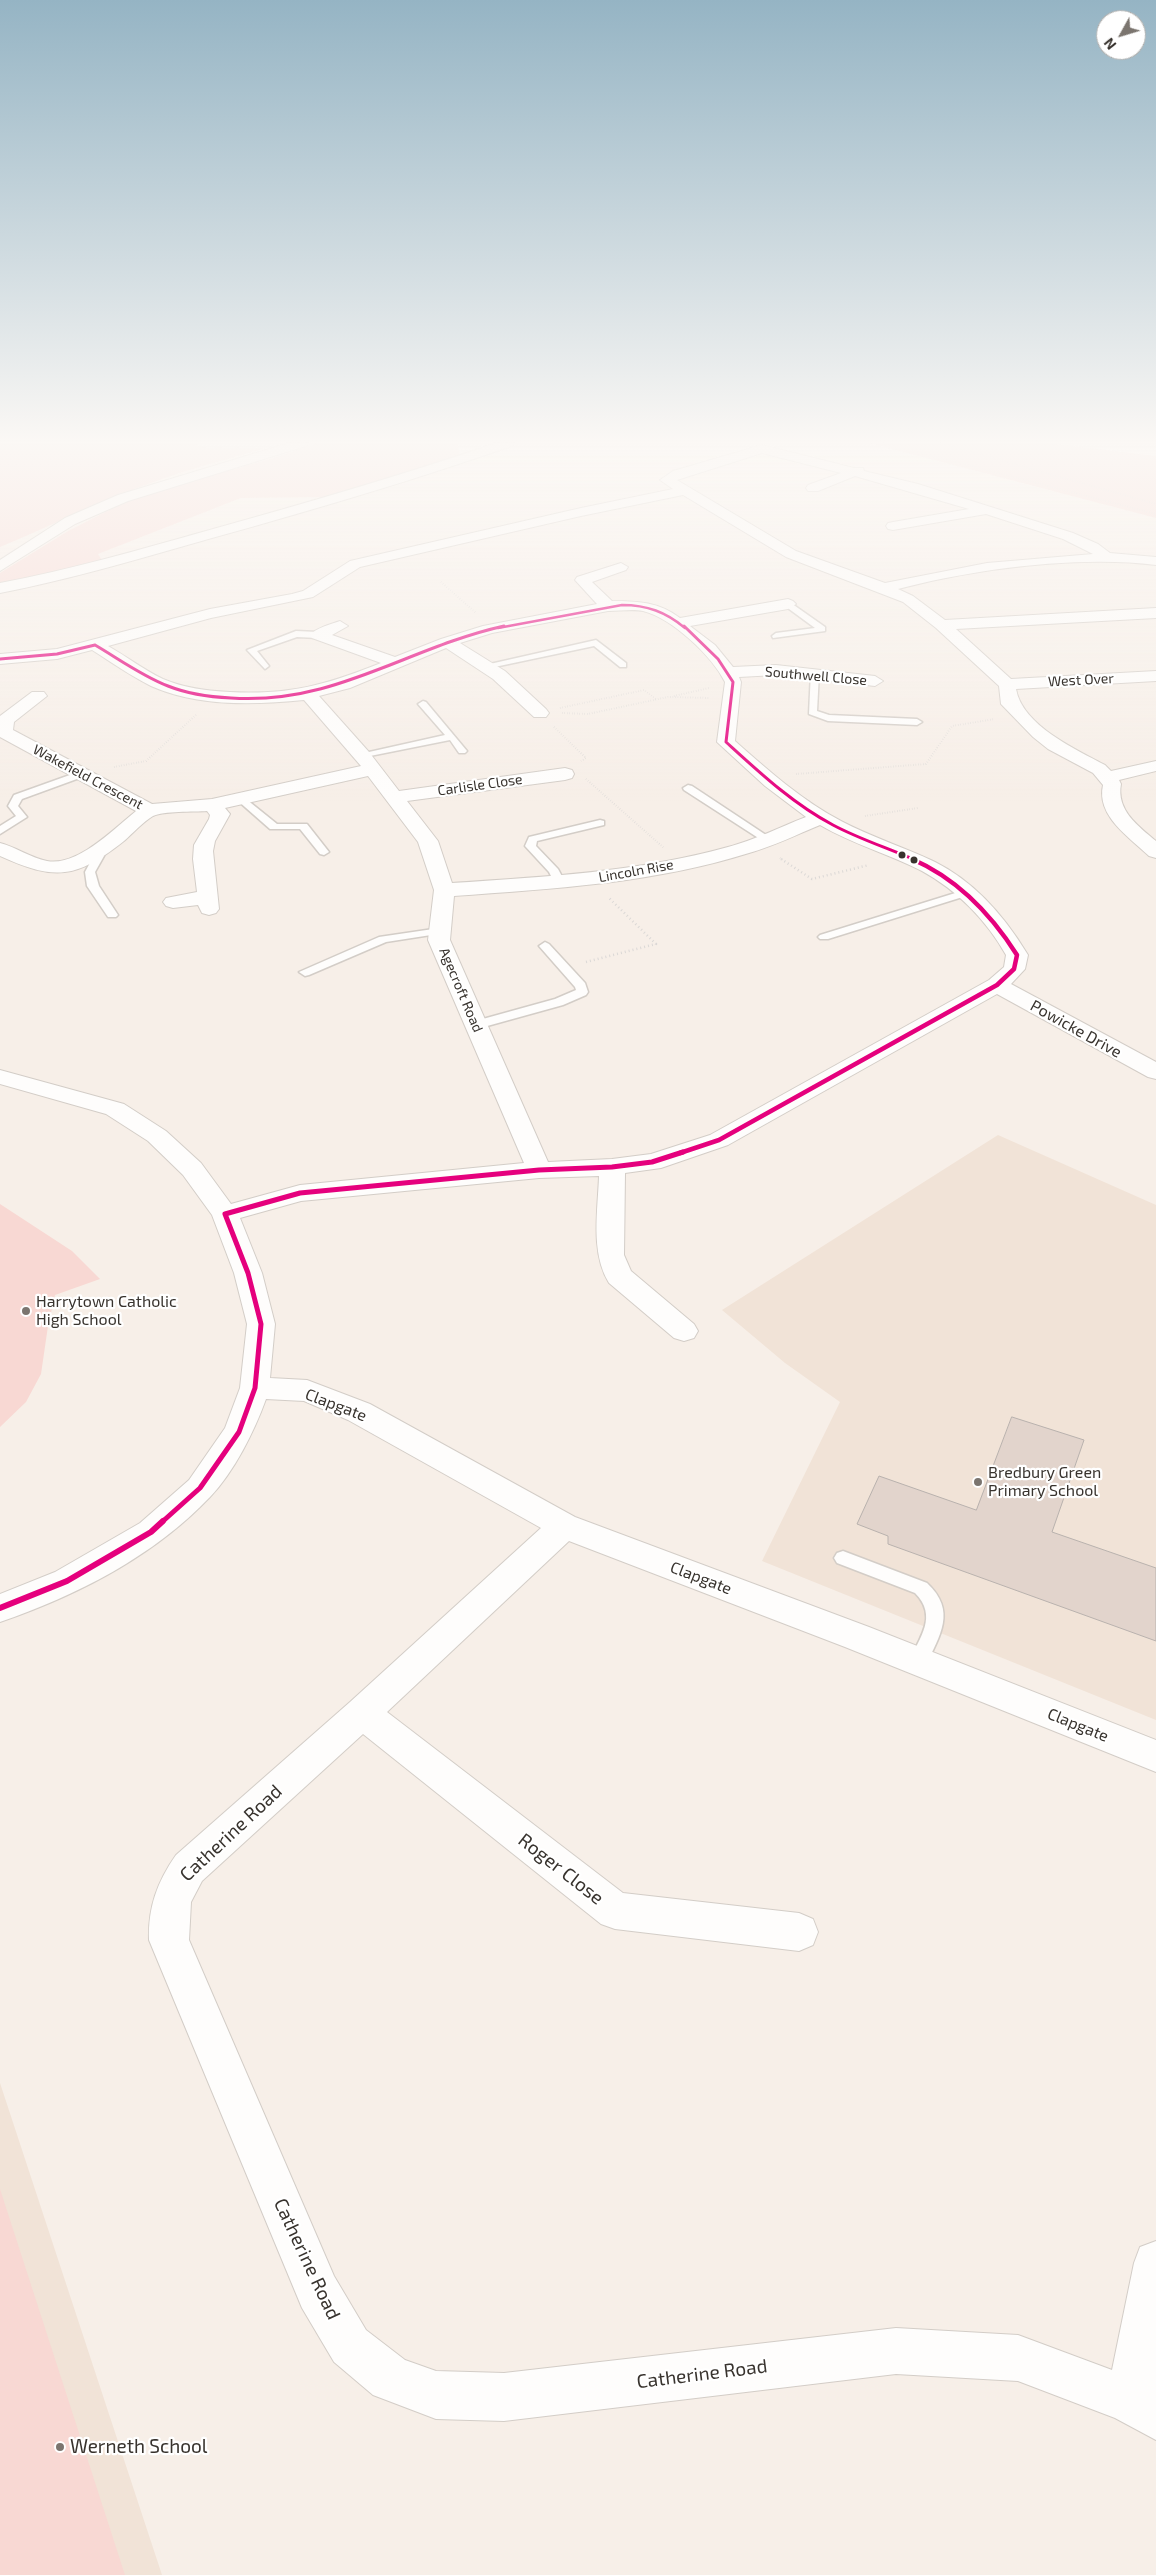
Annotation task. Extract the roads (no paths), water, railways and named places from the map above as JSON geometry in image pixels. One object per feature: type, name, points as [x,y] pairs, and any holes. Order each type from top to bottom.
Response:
[{"type":"street","points":[[0,588],[28,583],[105,563]]},
{"type":"street","points":[[0,659],[57,654],[210,614],[268,604],[308,594],[359,563]]},
{"type":"street","points":[[816,563],[884,588],[908,599],[942,625],[1007,684],[1010,704],[1020,716],[1054,744],[1099,769],[1108,777],[1112,784],[1108,792],[1110,801],[1116,812],[1156,852]]},
{"type":"street","points":[[884,588],[918,578],[983,567],[1025,563]]},
{"type":"street","points":[[608,606],[582,580],[621,567]]},
{"type":"street","points":[[678,623],[788,604]]},
{"type":"street","points":[[95,645],[158,682],[182,691],[215,697],[265,699],[308,694],[344,684],[448,642],[485,630],[608,606],[628,605],[651,608],[664,613],[709,648],[731,684],[726,742],[768,779],[824,820],[941,873],[965,893],[1001,930],[1017,955],[1014,969],[997,985],[719,1140],[687,1152],[652,1162],[612,1167],[538,1170],[300,1194],[225,1214]]},
{"type":"street","points":[[942,625],[1156,613]]},
{"type":"street","points":[[318,635],[340,626]]},
{"type":"street","points":[[318,635],[396,663]]},
{"type":"street","points":[[448,642],[499,675],[540,713]]},
{"type":"street","name":"Southwell Close","points":[[731,684],[776,670],[875,681]]},
{"type":"street","name":"West Over","points":[[1007,684],[1156,676]]},
{"type":"street","name":"Agecroft Road","points":[[308,694],[368,763],[428,841],[444,890],[439,940],[538,1170]]},
{"type":"street","name":"Wakefield Crescent","points":[[38,696],[6,720],[4,732],[149,810],[212,805],[368,763]]},
{"type":"street","points":[[1108,777],[1156,766]]},
{"type":"street","name":"Carlisle Close","points":[[395,797],[565,774]]},
{"type":"street","points":[[172,902],[209,903],[203,848],[207,835],[218,824],[220,814],[212,805]]},
{"type":"street","points":[[0,849],[39,865],[57,868],[79,863],[149,810]]},
{"type":"street","name":"Lincoln Rise","points":[[444,890],[560,882],[681,863],[734,852],[824,820]]},
{"type":"street","name":"Powicke Drive","points":[[997,985],[1156,1072]]},
{"type":"street","points":[[0,1077],[115,1109],[157,1136],[192,1169],[225,1214],[248,1273],[261,1324],[255,1388],[239,1432],[200,1488],[150,1532],[67,1581],[0,1608]]},
{"type":"street","points":[[612,1167],[611,1254],[619,1276],[684,1331]]},
{"type":"street","name":"Clapgate","points":[[255,1388],[307,1392],[359,1412],[564,1526],[918,1661],[1156,1756]]},
{"type":"street","name":"Catherine Road","points":[[564,1526],[362,1713],[188,1868],[176,1885],[168,1920],[169,1940],[318,2292],[350,2346],[390,2378],[436,2395],[504,2398],[896,2351],[1018,2358],[1142,2408]]},
{"type":"street","name":"Roger Close","points":[[362,1713],[615,1911],[799,1932]]},
{"type":"street","points":[[1142,2408],[1156,2263]]},
{"type":"lane","points":[[776,636],[822,629],[788,604]]},
{"type":"lane","points":[[265,666],[251,650],[296,634],[318,635]]},
{"type":"lane","points":[[485,666],[596,643],[623,665]]},
{"type":"lane","points":[[814,673],[812,712],[815,714],[828,718],[917,722]]},
{"type":"lane","points":[[423,704],[462,751]]},
{"type":"lane","points":[[368,763],[452,737]]},
{"type":"lane","points":[[0,831],[22,817],[13,806],[18,797],[81,774]]},
{"type":"lane","points":[[688,788],[762,841]]},
{"type":"lane","points":[[242,798],[274,827],[303,826],[324,852]]},
{"type":"lane","points":[[560,882],[554,871],[530,846],[533,839],[600,823]]},
{"type":"lane","points":[[94,852],[100,856],[90,872],[93,886],[112,915]]},
{"type":"lane","points":[[824,936],[965,893]]},
{"type":"lane","points":[[305,972],[384,939],[440,931]]},
{"type":"lane","points":[[476,1025],[559,1002],[582,992],[581,986],[545,946]]},
{"type":"lane","points":[[843,1558],[921,1588],[931,1596],[937,1609],[935,1622],[918,1661]]},
{"type":"place","name":"Harrytown Catholic High School","points":[[26,1311]]},
{"type":"place","name":"Bredbury Green Primary School","points":[[978,1482]]},
{"type":"place","name":"Werneth School","points":[[60,2447]]}]
